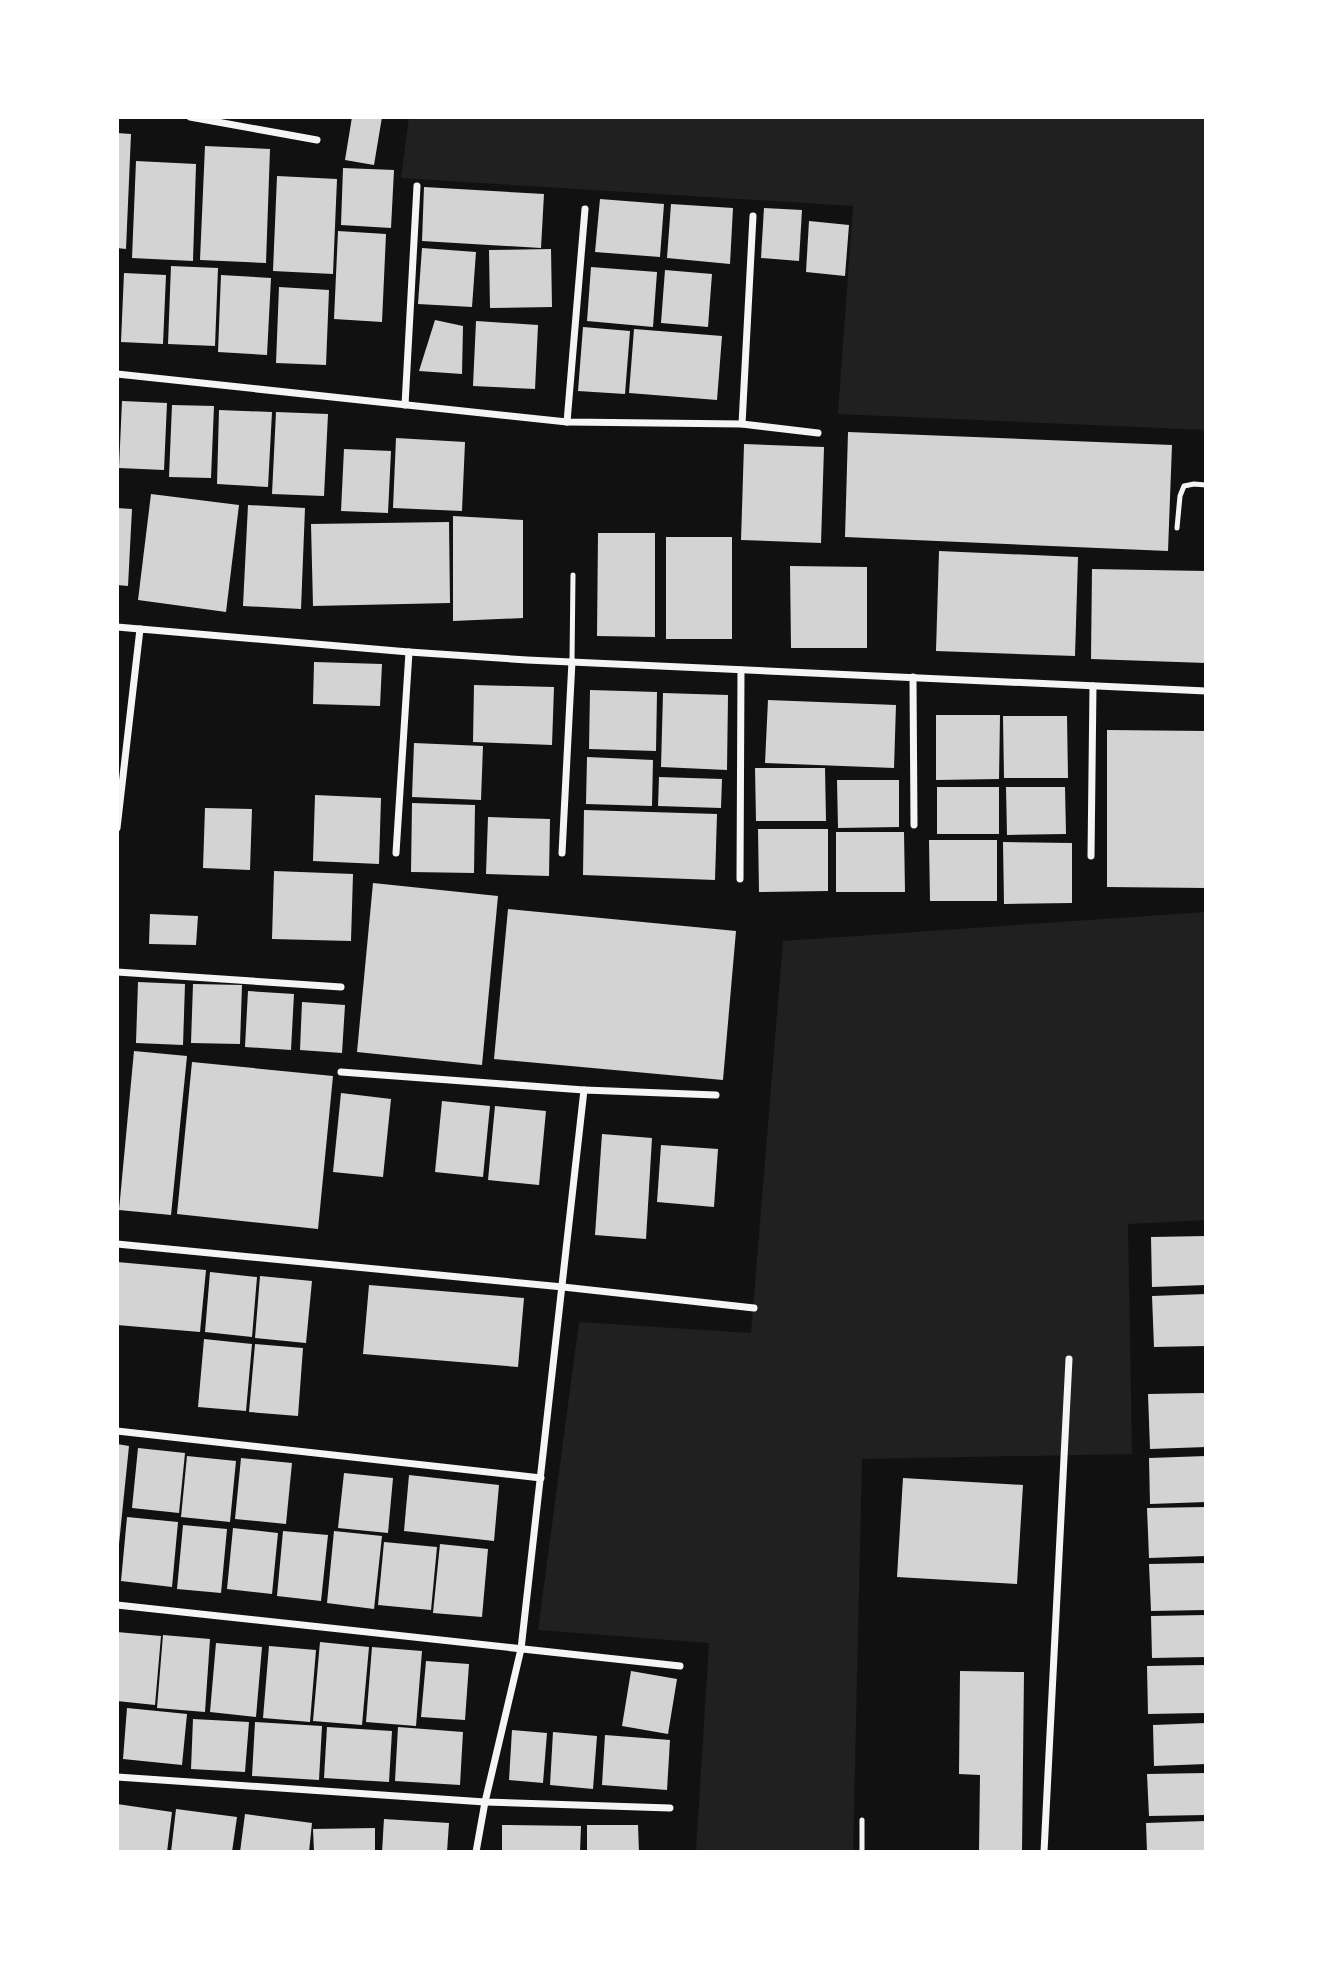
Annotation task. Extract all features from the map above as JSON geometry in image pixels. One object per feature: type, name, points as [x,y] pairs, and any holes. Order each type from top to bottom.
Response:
[{"type":"street","points":[[190,117],[317,140]]},
{"type":"street","points":[[405,405],[417,186]]},
{"type":"street","points":[[567,422],[586,209]]},
{"type":"street","points":[[742,424],[753,216]]},
{"type":"street","points":[[117,374],[567,422],[742,424],[818,433]]},
{"type":"street","points":[[117,627],[409,652],[1206,691]]},
{"type":"street","points":[[117,828],[140,629]]},
{"type":"street","points":[[396,853],[409,652]]},
{"type":"street","points":[[562,853],[572,661]]},
{"type":"street","points":[[740,879],[741,670]]},
{"type":"street","points":[[913,677],[914,825]]},
{"type":"street","points":[[1091,856],[1093,686]]},
{"type":"street","points":[[117,972],[341,987]]},
{"type":"street","points":[[341,1072],[584,1090],[716,1095]]},
{"type":"street","points":[[476,1852],[521,1649],[584,1090]]},
{"type":"street","points":[[117,1244],[754,1308]]},
{"type":"street","points":[[1044,1852],[1069,1359]]},
{"type":"street","points":[[117,1431],[541,1478]]},
{"type":"street","points":[[117,1605],[680,1666]]},
{"type":"street","points":[[117,1777],[485,1802],[670,1808]]},
{"type":"lane","points":[[1177,528],[1180,496],[1184,486],[1206,485]]},
{"type":"lane","points":[[572,661],[573,575]]},
{"type":"lane","points":[[862,1820],[862,1852]]},
{"type":"shaded area","points":[[409,117],[1206,117],[1206,430],[838,414],[853,206],[401,178]]},
{"type":"shaded area","points":[[1206,912],[1206,1220],[1128,1224],[1132,1454],[862,1459],[853,1852],[696,1852],[709,1643],[538,1630],[579,1322],[751,1333],[783,941]]},
{"type":"building","points":[[352,117],[382,117],[374,165],[345,160]]},
{"type":"building","points":[[117,133],[131,134],[126,249],[117,248]]},
{"type":"building","points":[[205,146],[270,149],[266,263],[200,260]]},
{"type":"building","points":[[136,161],[196,164],[193,261],[132,258]]},
{"type":"building","points":[[343,168],[394,170],[391,228],[341,225]]},
{"type":"building","points":[[277,176],[337,179],[333,274],[273,271]]},
{"type":"building","points":[[424,187],[544,194],[541,248],[422,241]]},
{"type":"building","points":[[600,199],[664,204],[660,257],[595,252]]},
{"type":"building","points":[[671,204],[733,208],[730,264],[667,258]]},
{"type":"building","points":[[764,208],[802,210],[799,261],[761,258]]},
{"type":"building","points":[[809,221],[849,225],[845,276],[806,272]]},
{"type":"building","points":[[338,231],[386,234],[382,322],[334,319]]},
{"type":"building","points":[[422,248],[476,252],[472,307],[418,304]]},
{"type":"building","points":[[551,249],[552,307],[490,308],[489,250]]},
{"type":"building","points":[[171,266],[218,268],[215,346],[168,344]]},
{"type":"building","points":[[591,267],[657,272],[653,327],[587,321]]},
{"type":"building","points":[[665,270],[712,274],[708,327],[661,323]]},
{"type":"building","points":[[124,273],[166,275],[163,344],[121,342]]},
{"type":"building","points":[[221,275],[271,278],[267,355],[218,352]]},
{"type":"building","points":[[279,287],[329,290],[326,365],[276,363]]},
{"type":"building","points":[[435,320],[463,326],[462,374],[419,371]]},
{"type":"building","points":[[476,321],[538,325],[535,389],[473,386]]},
{"type":"building","points":[[583,327],[630,331],[625,394],[578,391]]},
{"type":"building","points":[[634,329],[722,336],[717,400],[629,393]]},
{"type":"building","points":[[122,401],[167,403],[164,470],[119,468]]},
{"type":"building","points":[[172,405],[214,406],[211,478],[169,477]]},
{"type":"building","points":[[219,410],[272,412],[268,487],[217,484]]},
{"type":"building","points":[[276,412],[328,414],[324,496],[272,494]]},
{"type":"building","points":[[848,432],[1172,445],[1168,551],[845,537]]},
{"type":"building","points":[[396,438],[465,442],[462,511],[393,508]]},
{"type":"building","points":[[744,444],[824,447],[821,543],[741,540]]},
{"type":"building","points":[[344,449],[391,451],[388,513],[341,511]]},
{"type":"building","points":[[151,494],[239,505],[226,612],[138,600]]},
{"type":"building","points":[[248,505],[305,508],[301,609],[243,606]]},
{"type":"building","points":[[117,508],[132,509],[128,586],[117,585]]},
{"type":"building","points":[[453,516],[523,520],[523,618],[453,621]]},
{"type":"building","points":[[449,522],[450,603],[313,606],[311,524]]},
{"type":"building","points":[[598,533],[655,533],[655,637],[597,636]]},
{"type":"building","points":[[666,537],[732,537],[732,639],[666,639]]},
{"type":"building","points":[[939,551],[1078,557],[1075,656],[936,651]]},
{"type":"building","points":[[790,566],[867,567],[867,648],[791,648]]},
{"type":"building","points":[[1092,569],[1206,571],[1206,663],[1091,659]]},
{"type":"building","points":[[314,662],[382,664],[380,706],[313,704]]},
{"type":"building","points":[[474,685],[554,687],[552,745],[473,742]]},
{"type":"building","points":[[590,690],[657,692],[656,751],[589,749]]},
{"type":"building","points":[[663,693],[728,695],[727,770],[661,767]]},
{"type":"building","points":[[768,700],[896,705],[894,768],[765,763]]},
{"type":"building","points":[[936,715],[1000,715],[999,779],[936,780]]},
{"type":"building","points":[[1003,716],[1067,716],[1068,778],[1004,778]]},
{"type":"building","points":[[1107,730],[1206,731],[1206,888],[1107,887]]},
{"type":"building","points":[[414,743],[483,746],[481,800],[412,797]]},
{"type":"building","points":[[587,757],[653,760],[652,806],[586,804]]},
{"type":"building","points":[[755,768],[825,768],[826,821],[756,821]]},
{"type":"building","points":[[659,777],[722,779],[721,808],[658,806]]},
{"type":"building","points":[[837,780],[899,780],[899,827],[838,828]]},
{"type":"building","points":[[937,787],[999,787],[999,834],[937,834]]},
{"type":"building","points":[[1006,787],[1065,787],[1066,834],[1007,835]]},
{"type":"building","points":[[315,795],[381,798],[379,864],[313,861]]},
{"type":"building","points":[[412,803],[475,805],[474,873],[411,872]]},
{"type":"building","points":[[205,808],[252,809],[250,870],[203,868]]},
{"type":"building","points":[[584,810],[717,814],[715,880],[583,875]]},
{"type":"building","points":[[488,817],[550,819],[549,876],[486,874]]},
{"type":"building","points":[[758,829],[828,829],[828,891],[759,892]]},
{"type":"building","points":[[836,832],[904,832],[905,892],[836,892]]},
{"type":"building","points":[[929,840],[997,840],[997,901],[930,901]]},
{"type":"building","points":[[1003,842],[1072,843],[1072,903],[1004,904]]},
{"type":"building","points":[[274,871],[353,874],[351,941],[272,939]]},
{"type":"building","points":[[373,883],[498,896],[482,1065],[357,1052]]},
{"type":"building","points":[[508,909],[736,931],[723,1080],[494,1059]]},
{"type":"building","points":[[150,914],[198,916],[196,945],[149,944]]},
{"type":"building","points":[[138,982],[185,984],[183,1045],[136,1043]]},
{"type":"building","points":[[193,984],[242,985],[240,1044],[191,1043]]},
{"type":"building","points":[[248,991],[294,994],[291,1050],[245,1047]]},
{"type":"building","points":[[302,1002],[345,1005],[342,1053],[300,1050]]},
{"type":"building","points":[[134,1051],[187,1056],[171,1215],[119,1210]]},
{"type":"building","points":[[192,1062],[333,1076],[318,1229],[177,1214]]},
{"type":"building","points":[[341,1093],[391,1099],[383,1177],[333,1172]]},
{"type":"building","points":[[442,1101],[490,1106],[483,1177],[435,1172]]},
{"type":"building","points":[[495,1106],[546,1111],[539,1185],[488,1180]]},
{"type":"building","points":[[602,1134],[652,1138],[646,1239],[595,1235]]},
{"type":"building","points":[[661,1145],[718,1149],[714,1207],[657,1202]]},
{"type":"building","points":[[1206,1236],[1206,1285],[1152,1287],[1151,1237]]},
{"type":"building","points":[[117,1262],[206,1270],[200,1332],[117,1325]]},
{"type":"building","points":[[210,1272],[257,1277],[252,1337],[205,1332]]},
{"type":"building","points":[[260,1276],[312,1281],[306,1343],[255,1338]]},
{"type":"building","points":[[369,1285],[524,1298],[518,1367],[363,1354]]},
{"type":"building","points":[[1206,1294],[1206,1346],[1154,1347],[1152,1296]]},
{"type":"building","points":[[204,1339],[252,1344],[246,1411],[198,1407]]},
{"type":"building","points":[[255,1344],[303,1348],[298,1416],[249,1412]]},
{"type":"building","points":[[1206,1393],[1206,1447],[1150,1449],[1148,1394]]},
{"type":"building","points":[[117,1444],[129,1446],[119,1544],[117,1544]]},
{"type":"building","points":[[138,1448],[185,1453],[179,1513],[132,1508]]},
{"type":"building","points":[[187,1456],[236,1461],[230,1522],[181,1517]]},
{"type":"building","points":[[1206,1456],[1206,1502],[1150,1504],[1149,1458]]},
{"type":"building","points":[[241,1458],[292,1463],[286,1524],[235,1519]]},
{"type":"building","points":[[344,1473],[393,1478],[388,1533],[338,1528]]},
{"type":"building","points":[[409,1475],[499,1485],[494,1541],[404,1531]]},
{"type":"building","points":[[903,1478],[1023,1485],[1017,1584],[897,1577]]},
{"type":"building","points":[[1206,1507],[1206,1556],[1149,1558],[1147,1508]]},
{"type":"building","points":[[127,1517],[178,1522],[172,1587],[121,1581]]},
{"type":"building","points":[[183,1525],[227,1529],[221,1593],[177,1589]]},
{"type":"building","points":[[233,1528],[278,1533],[272,1594],[227,1589]]},
{"type":"building","points":[[283,1531],[328,1535],[321,1601],[277,1596]]},
{"type":"building","points":[[334,1531],[382,1536],[374,1609],[327,1603]]},
{"type":"building","points":[[384,1542],[437,1547],[431,1610],[378,1605]]},
{"type":"building","points":[[440,1544],[488,1549],[482,1617],[433,1613]]},
{"type":"building","points":[[1206,1563],[1206,1610],[1151,1611],[1149,1564]]},
{"type":"building","points":[[1206,1615],[1206,1657],[1152,1658],[1151,1616]]},
{"type":"building","points":[[117,1632],[161,1636],[155,1705],[117,1701]]},
{"type":"building","points":[[163,1635],[210,1639],[205,1712],[157,1708]]},
{"type":"building","points":[[320,1642],[369,1647],[362,1725],[313,1721]]},
{"type":"building","points":[[216,1643],[262,1647],[256,1717],[210,1712]]},
{"type":"building","points":[[269,1646],[316,1650],[310,1722],[263,1718]]},
{"type":"building","points":[[372,1647],[422,1651],[416,1726],[366,1722]]},
{"type":"building","points":[[426,1661],[469,1664],[465,1720],[421,1717]]},
{"type":"building","points":[[1206,1665],[1206,1713],[1148,1714],[1147,1666]]},
{"type":"building","points":[[631,1671],[677,1679],[668,1734],[622,1726]]},
{"type":"building","points":[[960,1671],[1024,1672],[1022,1852],[979,1852],[980,1775],[959,1774]]},
{"type":"building","points":[[127,1708],[187,1714],[182,1765],[123,1759]]},
{"type":"building","points":[[193,1719],[249,1722],[245,1772],[191,1769]]},
{"type":"building","points":[[255,1722],[322,1726],[319,1780],[252,1776]]},
{"type":"building","points":[[1206,1723],[1206,1764],[1154,1766],[1153,1725]]},
{"type":"building","points":[[327,1727],[392,1731],[389,1782],[324,1778]]},
{"type":"building","points":[[398,1727],[463,1732],[460,1785],[395,1781]]},
{"type":"building","points":[[512,1730],[547,1733],[543,1783],[509,1780]]},
{"type":"building","points":[[553,1732],[597,1736],[593,1789],[550,1785]]},
{"type":"building","points":[[605,1735],[670,1740],[667,1790],[602,1785]]},
{"type":"building","points":[[1206,1773],[1206,1815],[1149,1816],[1147,1774]]},
{"type":"building","points":[[117,1804],[172,1812],[167,1852],[117,1852]]},
{"type":"building","points":[[176,1809],[237,1817],[232,1852],[171,1852]]},
{"type":"building","points":[[245,1814],[312,1823],[309,1852],[240,1852]]},
{"type":"building","points":[[384,1819],[449,1823],[447,1852],[382,1852]]},
{"type":"building","points":[[1206,1821],[1206,1852],[1147,1852],[1146,1823]]},
{"type":"building","points":[[502,1825],[581,1826],[580,1852],[502,1852]]},
{"type":"building","points":[[587,1825],[638,1825],[639,1852],[587,1852]]},
{"type":"building","points":[[375,1828],[375,1852],[314,1852],[313,1829]]}]
